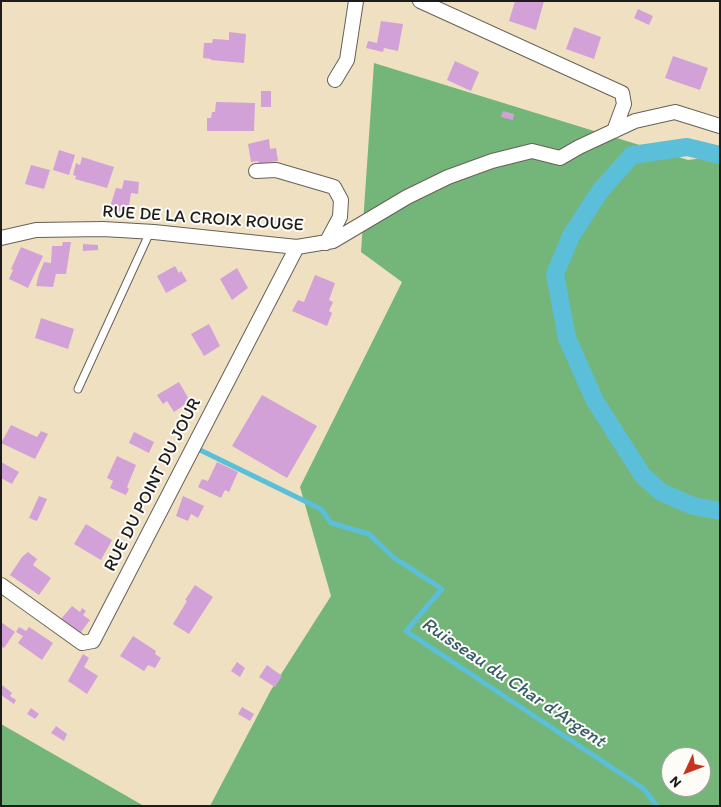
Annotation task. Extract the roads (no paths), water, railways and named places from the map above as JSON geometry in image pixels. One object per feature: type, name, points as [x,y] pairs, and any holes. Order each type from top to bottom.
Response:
[{"type":"street","points":[[335,80],[347,60],[356,1]]},
{"type":"street","points":[[420,1],[622,94],[624,104],[614,131]]},
{"type":"street","name":"RUE DE LA CROIX ROUGE","points":[[1,238],[36,230],[103,229],[298,247],[326,243],[334,241],[407,197],[448,176],[492,161],[532,151],[560,158],[579,146],[635,121],[675,112],[720,126]]},
{"type":"street","points":[[256,171],[276,170],[334,187],[341,200],[340,217],[326,243]]},
{"type":"street","name":"RUE DU POINT DU JOUR","points":[[1,585],[82,643],[93,641],[298,247]]},
{"type":"lane","points":[[78,389],[150,232]]},
{"type":"waterway","points":[[720,155],[687,147],[632,155],[600,191],[571,236],[555,274],[567,338],[595,401],[643,476],[661,492],[693,506],[720,511]]},
{"type":"waterway","name":"Ruisseau du Char d'Argent","points":[[194,447],[321,509],[331,523],[369,534],[393,557],[442,589],[406,631],[644,789],[657,806]]}]
